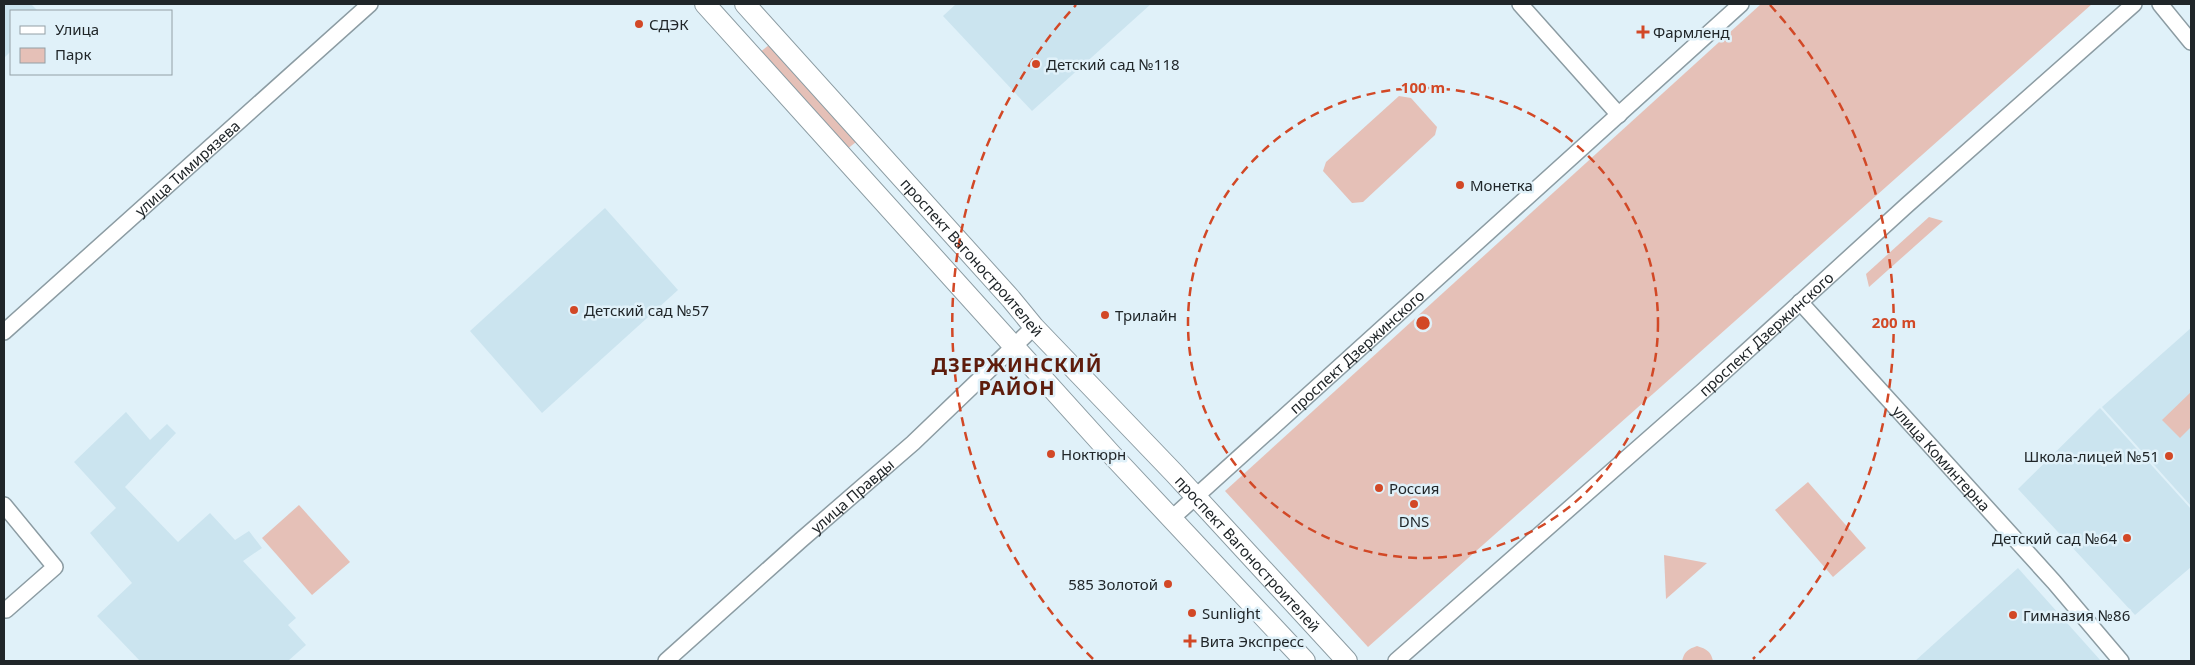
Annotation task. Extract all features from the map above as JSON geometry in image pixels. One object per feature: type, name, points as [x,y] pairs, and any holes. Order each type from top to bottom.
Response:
[{"type":"main road","name":"проспект Вагоностроителей","points":[[705,4],[1171,519],[1305,661]]},
{"type":"main road","name":"проспект Вагоностроителей","points":[[745,4],[1034,327],[1195,496],[1347,661]]},
{"type":"street","name":"улица Тимирязева","points":[[4,332],[370,4]]},
{"type":"street","points":[[1520,4],[1619,114]]},
{"type":"street","name":"проспект Дзержинского","points":[[1171,519],[1741,4]]},
{"type":"street","name":"проспект Дзержинского","points":[[1396,661],[1703,391],[2134,4]]},
{"type":"street","points":[[2160,4],[2191,42]]},
{"type":"street","name":"улица Коминтерна","points":[[1800,302],[2054,582],[2121,661]]},
{"type":"street","name":"улица Правды","points":[[666,661],[913,443],[1034,327]]},
{"type":"street","points":[[4,505],[54,567],[6,610],[4,608]]},
{"type":"shaded area","points":[[4,4],[31,4],[37,10],[10,10],[10,52],[4,58]]},
{"type":"shaded area","name":"Детский сад №118","points":[[956,4],[1151,4],[1032,111],[943,16]]},
{"type":"shaded area","name":"Детский сад №57","points":[[605,208],[678,290],[542,413],[470,331]]},
{"type":"shaded area","name":"Школа-лицей №51","points":[[2191,328],[2191,506],[2102,407]]},
{"type":"shaded area","name":"Детский сад №64","points":[[2100,408],[2191,509],[2191,567],[2135,615],[2018,489]]},
{"type":"shaded area","points":[[126,412],[150,440],[167,424],[176,433],[125,487],[178,542],[210,513],[235,540],[249,531],[262,548],[243,561],[296,618],[288,625],[306,645],[288,661],[140,661],[97,616],[132,583],[90,533],[116,508],[74,462]]},
{"type":"shaded area","name":"Гимназия №86","points":[[2018,568],[2101,661],[1915,661]]},
{"type":"green space","points":[[1761,4],[2092,4],[1368,647],[1225,491]]},
{"type":"green space","points":[[769,45],[856,142],[846,150],[759,53]]},
{"type":"green space","points":[[1399,96],[1411,98],[1437,127],[1435,135],[1363,202],[1352,203],[1323,171],[1326,162]]},
{"type":"green space","points":[[1929,217],[1943,221],[1869,287],[1866,274]]},
{"type":"green space","points":[[2191,392],[2191,427],[2180,438],[2162,420]]},
{"type":"green space","points":[[1808,482],[1866,548],[1833,577],[1775,510]]},
{"type":"green space","points":[[299,505],[350,562],[312,595],[262,538]]},
{"type":"green space","points":[[1664,555],[1707,563],[1666,599]]},
{"type":"green space","points":[[1697,646],[1708,651],[1713,661],[1682,661],[1687,651]]},
{"type":"place","name":"СДЭК","points":[[639,24]]},
{"type":"place","name":"Фармленд","points":[[1643,32]]},
{"type":"place","name":"Детский сад №118","points":[[1036,64]]},
{"type":"place","name":"Монетка","points":[[1460,185]]},
{"type":"place","name":"Детский сад №57","points":[[574,310]]},
{"type":"place","name":"Трилайн","points":[[1105,315]]},
{"type":"place","name":"Ноктюрн","points":[[1051,454]]},
{"type":"place","name":"Школа-лицей №51","points":[[2169,456]]},
{"type":"place","name":"Россия","points":[[1379,488]]},
{"type":"place","name":"DNS","points":[[1414,504]]},
{"type":"place","name":"Детский сад №64","points":[[2127,538]]},
{"type":"place","name":"585 Золотой","points":[[1168,584]]},
{"type":"place","name":"Sunlight","points":[[1192,613]]},
{"type":"place","name":"Гимназия №86","points":[[2013,615]]},
{"type":"place","name":"Вита Экспресс","points":[[1190,641]]},
{"type":"district","name":"ДЗЕРЖИНСКИЙ РАЙОН","points":[[1017,376]]}]
